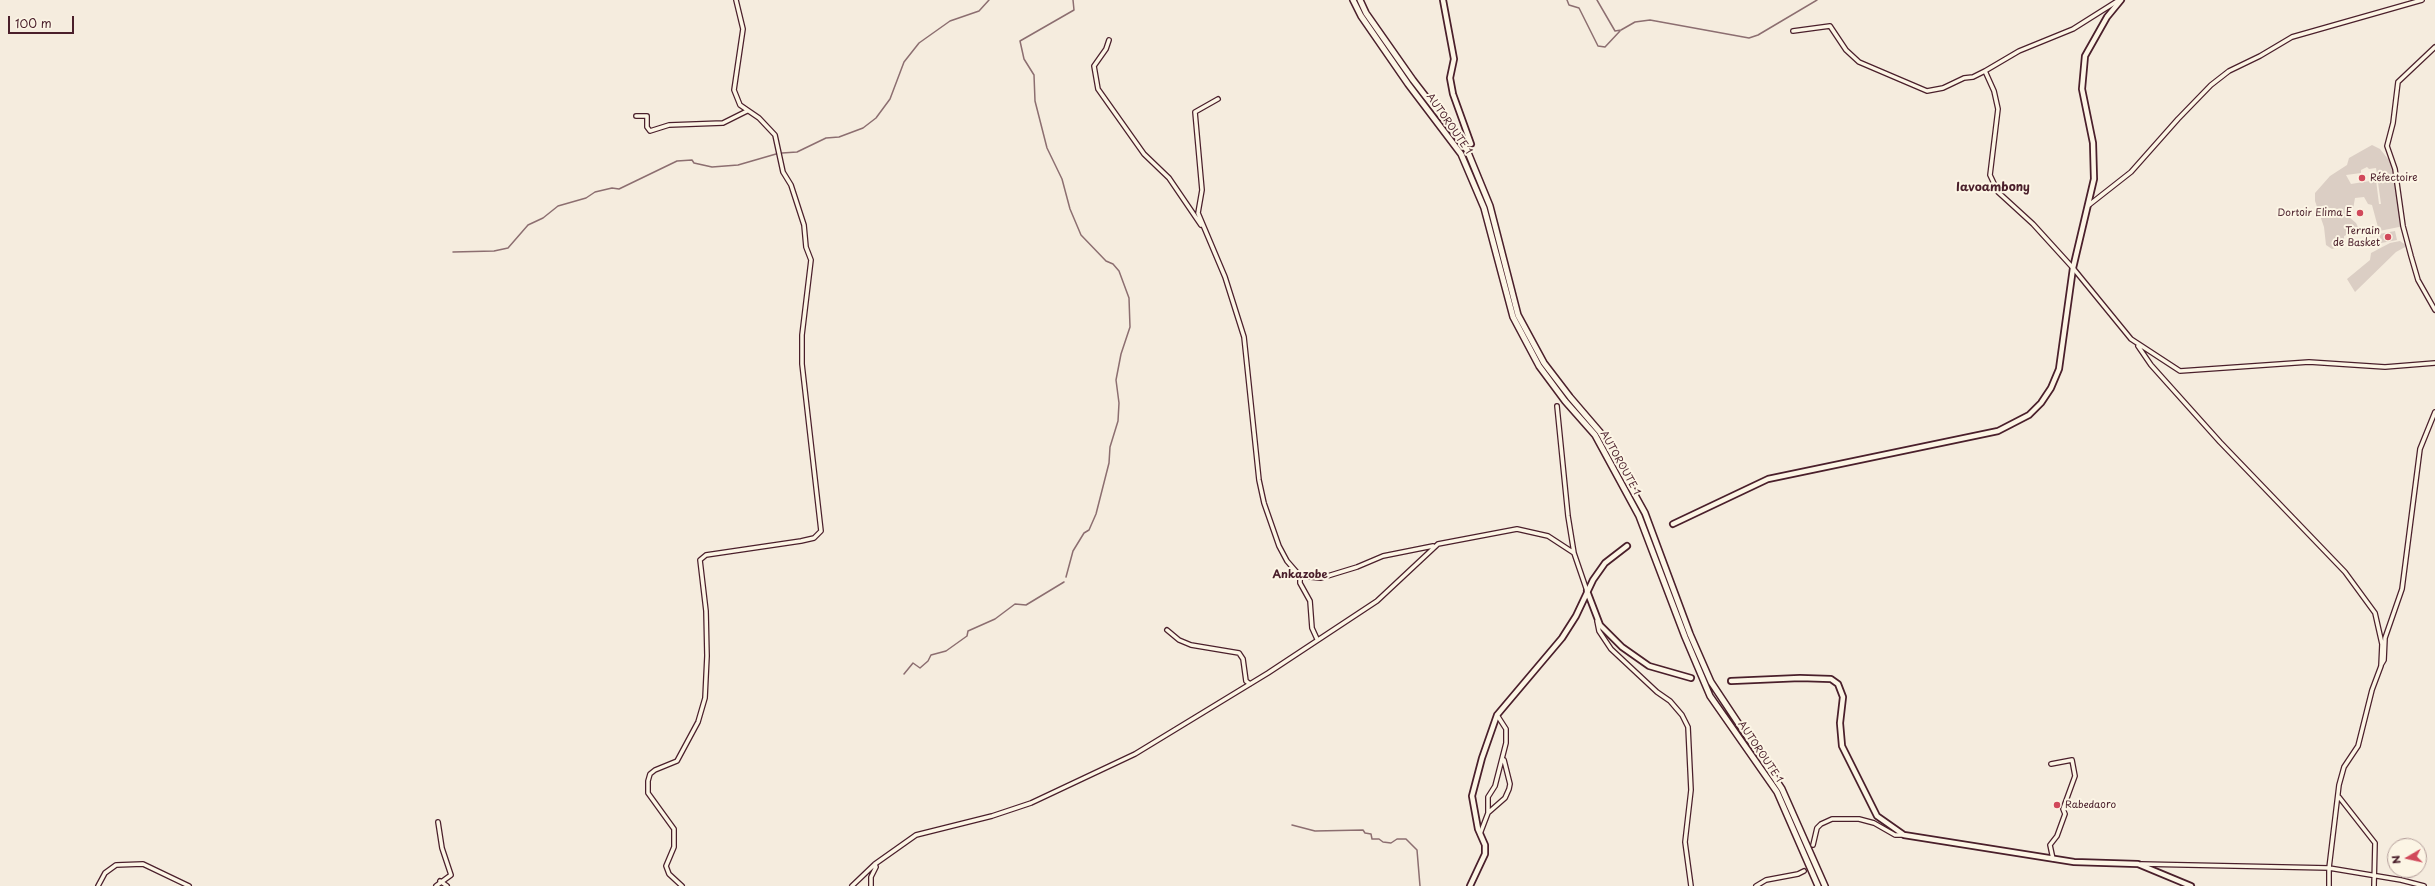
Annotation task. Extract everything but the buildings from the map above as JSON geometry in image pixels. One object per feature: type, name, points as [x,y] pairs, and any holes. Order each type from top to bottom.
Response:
[{"type":"main road","name":"AUTOROUTE 1","points":[[1353,0],[1361,16],[1408,84],[1461,154],[1484,208],[1513,317],[1539,366],[1565,401],[1595,435],[1639,516],[1685,637],[1710,696],[1777,792],[1818,886]]},
{"type":"main road","name":"AUTOROUTE 1","points":[[1360,0],[1366,13],[1409,74],[1466,150],[1490,206],[1518,315],[1544,363],[1570,397],[1600,432],[1645,513],[1690,634],[1711,682],[1782,789],[1825,886]]},
{"type":"street","points":[[682,886],[669,874],[666,866],[674,847],[674,829],[655,804],[647,790],[650,774],[677,761],[698,722],[705,698],[707,656],[706,611],[700,560],[706,555],[814,538],[821,531],[813,444],[802,364],[802,324],[811,260],[806,247],[804,225],[791,185],[782,172],[775,135],[759,118],[738,102],[734,90],[743,29],[736,0]]},
{"type":"street","points":[[1443,0],[1454,59],[1450,78],[1453,94],[1471,144]]},
{"type":"street","points":[[1793,31],[1830,26],[1846,50],[1859,62],[1927,91],[1943,88],[1985,71],[2019,50],[2074,29],[2120,0]]},
{"type":"street","points":[[1673,524],[1768,479],[1998,431],[2029,415],[2041,403],[2051,388],[2060,369],[2072,268],[2089,205],[2096,165],[2082,89],[2085,56],[2107,17],[2120,0]]},
{"type":"street","points":[[2089,205],[2131,172],[2178,119],[2228,70],[2260,56],[2292,36],[2422,0]]},
{"type":"street","points":[[1109,40],[1106,49],[1094,66],[1098,89],[1144,154],[1169,178],[1202,226]]},
{"type":"street","points":[[2435,47],[2398,82],[2393,123],[2387,146],[2395,169],[2404,226],[2418,280],[2435,310]]},
{"type":"street","points":[[1985,71],[1994,91],[1998,109],[1990,175],[1998,192],[2033,224],[2138,346],[2151,365],[2220,442],[2354,582],[2375,613],[2379,624],[2382,644],[2381,666]]},
{"type":"street","points":[[1218,98],[1195,112],[1202,190],[1198,213],[1202,226],[1225,277],[1244,336],[1259,480],[1264,503],[1279,546],[1287,561],[1300,576],[1300,583],[1310,601],[1312,628],[1317,639]]},
{"type":"street","points":[[636,116],[647,116],[647,127],[650,131],[669,125],[724,123],[748,111]]},
{"type":"street","points":[[2138,346],[2180,371],[2309,362],[2385,367],[2435,363]]},
{"type":"street","points":[[1557,406],[1568,516],[1574,553],[1599,631],[1611,649],[1657,692],[1670,701],[1682,715],[1688,727],[1691,790],[1685,842],[1691,886]]},
{"type":"street","points":[[2329,886],[2329,868],[2334,814],[2339,797],[2339,785],[2344,767],[2358,746],[2372,690],[2384,660],[2387,631],[2392,624],[2402,589],[2420,449],[2435,412]]},
{"type":"street","points":[[1300,576],[1321,578],[1357,568],[1383,556],[1426,549],[1438,544],[1517,529],[1548,536],[1574,553]]},
{"type":"street","points":[[852,886],[875,864],[916,835],[992,816],[1048,796],[1094,772],[1135,754],[1250,684],[1317,639],[1377,602],[1438,544]]},
{"type":"street","points":[[1470,886],[1485,854],[1484,839],[1480,834],[1472,796],[1482,758],[1497,715],[1562,638],[1576,616],[1587,591],[1605,563],[1626,546]]},
{"type":"street","points":[[1594,612],[1600,625],[1634,656],[1655,668],[1690,678]]},
{"type":"street","points":[[1168,630],[1179,640],[1191,645],[1239,653],[1243,658],[1246,681],[1250,684]]},
{"type":"street","points":[[1731,681],[1808,678],[1831,679],[1838,684],[1843,697],[1840,723],[1844,752],[1877,816],[1904,835]]},
{"type":"street","points":[[1488,813],[1488,798],[1495,786],[1506,743],[1506,729],[1497,715]]},
{"type":"street","points":[[1480,834],[1488,813],[1493,806],[1505,798],[1509,789],[1510,784],[1503,757]]},
{"type":"street","points":[[2051,764],[2072,760],[2075,776],[2063,809],[2065,814],[2057,836],[2050,846],[2053,859]]},
{"type":"street","points":[[2339,797],[2375,843],[2373,876],[2374,886]]},
{"type":"street","points":[[1813,845],[1817,828],[1821,824],[1832,818],[1859,819],[1874,823],[1895,835],[1904,835],[2053,859],[2138,864],[2329,868],[2424,886]]},
{"type":"street","points":[[436,886],[440,881],[451,875],[442,848],[438,822]]},
{"type":"street","points":[[98,886],[105,873],[116,865],[144,864],[189,886]]},
{"type":"street","points":[[871,886],[871,877],[876,867],[875,864]]},
{"type":"street","points":[[2138,864],[2191,886]]},
{"type":"street","points":[[1756,886],[1766,880],[1798,874],[1804,871]]},
{"type":"street","points":[[440,881],[447,886]]},
{"type":"street","points":[[856,886],[858,881]]},
{"type":"shaded area","points":[[2372,145],[2380,149],[2392,164],[2404,226],[2379,231],[2372,205],[2368,204],[2364,197],[2355,198],[2353,209],[2348,210],[2349,217],[2356,223],[2361,233],[2351,233],[2344,236],[2344,245],[2332,249],[2326,245],[2324,227],[2315,201],[2315,193],[2330,176],[2347,165],[2349,158]],"holes":[[[2367,167],[2369,169],[2376,168],[2381,204],[2379,204],[2376,180],[2351,184],[2346,175],[2361,173],[2361,170]]]},
{"type":"shaded area","name":"Terrain de Basket","points":[[2395,231],[2397,240],[2381,243],[2379,234]]},
{"type":"shaded area","points":[[2400,241],[2407,246],[2396,252],[2355,292],[2347,279],[2370,260],[2371,253],[2390,243]]},
{"type":"waterway","points":[[782,153],[797,152],[826,138],[839,137],[863,128],[876,118],[890,99],[904,62],[919,43],[950,21],[979,11],[989,0]]},
{"type":"waterway","points":[[1066,577],[1073,551],[1084,533],[1089,530],[1096,514],[1109,463],[1110,447],[1118,421],[1119,403],[1116,380],[1121,354],[1130,327],[1129,298],[1119,271],[1113,264],[1106,261],[1081,235],[1070,209],[1062,179],[1047,148],[1035,101],[1034,75],[1024,59],[1020,41],[1074,10],[1073,0]]},
{"type":"waterway","points":[[1567,0],[1569,5],[1579,8],[1598,46],[1605,47],[1620,31]]},
{"type":"waterway","points":[[1597,0],[1615,31],[1621,30],[1635,22],[1650,20],[1749,38],[1758,35],[1817,0]]},
{"type":"waterway","points":[[453,252],[494,251],[508,248],[528,225],[543,218],[558,206],[586,198],[595,192],[612,188],[619,189],[677,161],[692,160],[694,163],[712,167],[738,165],[776,154]]},
{"type":"waterway","points":[[904,674],[913,663],[920,668],[928,661],[931,655],[946,651],[967,636],[968,631],[995,619],[1015,604],[1026,605],[1064,582]]},
{"type":"waterway","points":[[1292,825],[1315,831],[1363,830],[1365,833],[1371,834],[1372,839],[1379,839],[1383,842],[1391,843],[1397,839],[1406,839],[1417,850],[1420,886]]},
{"type":"place","name":"Réfectoire","points":[[2362,178]]},
{"type":"place","name":"Dortoir Elima E","points":[[2360,213]]},
{"type":"place","name":"Terrain de Basket","points":[[2388,237]]},
{"type":"place","name":"Rabedaoro","points":[[2057,805]]},
{"type":"district","name":"Iavoambony","points":[[1993,188]]},
{"type":"district","name":"Ankazobe","points":[[1300,575]]}]
